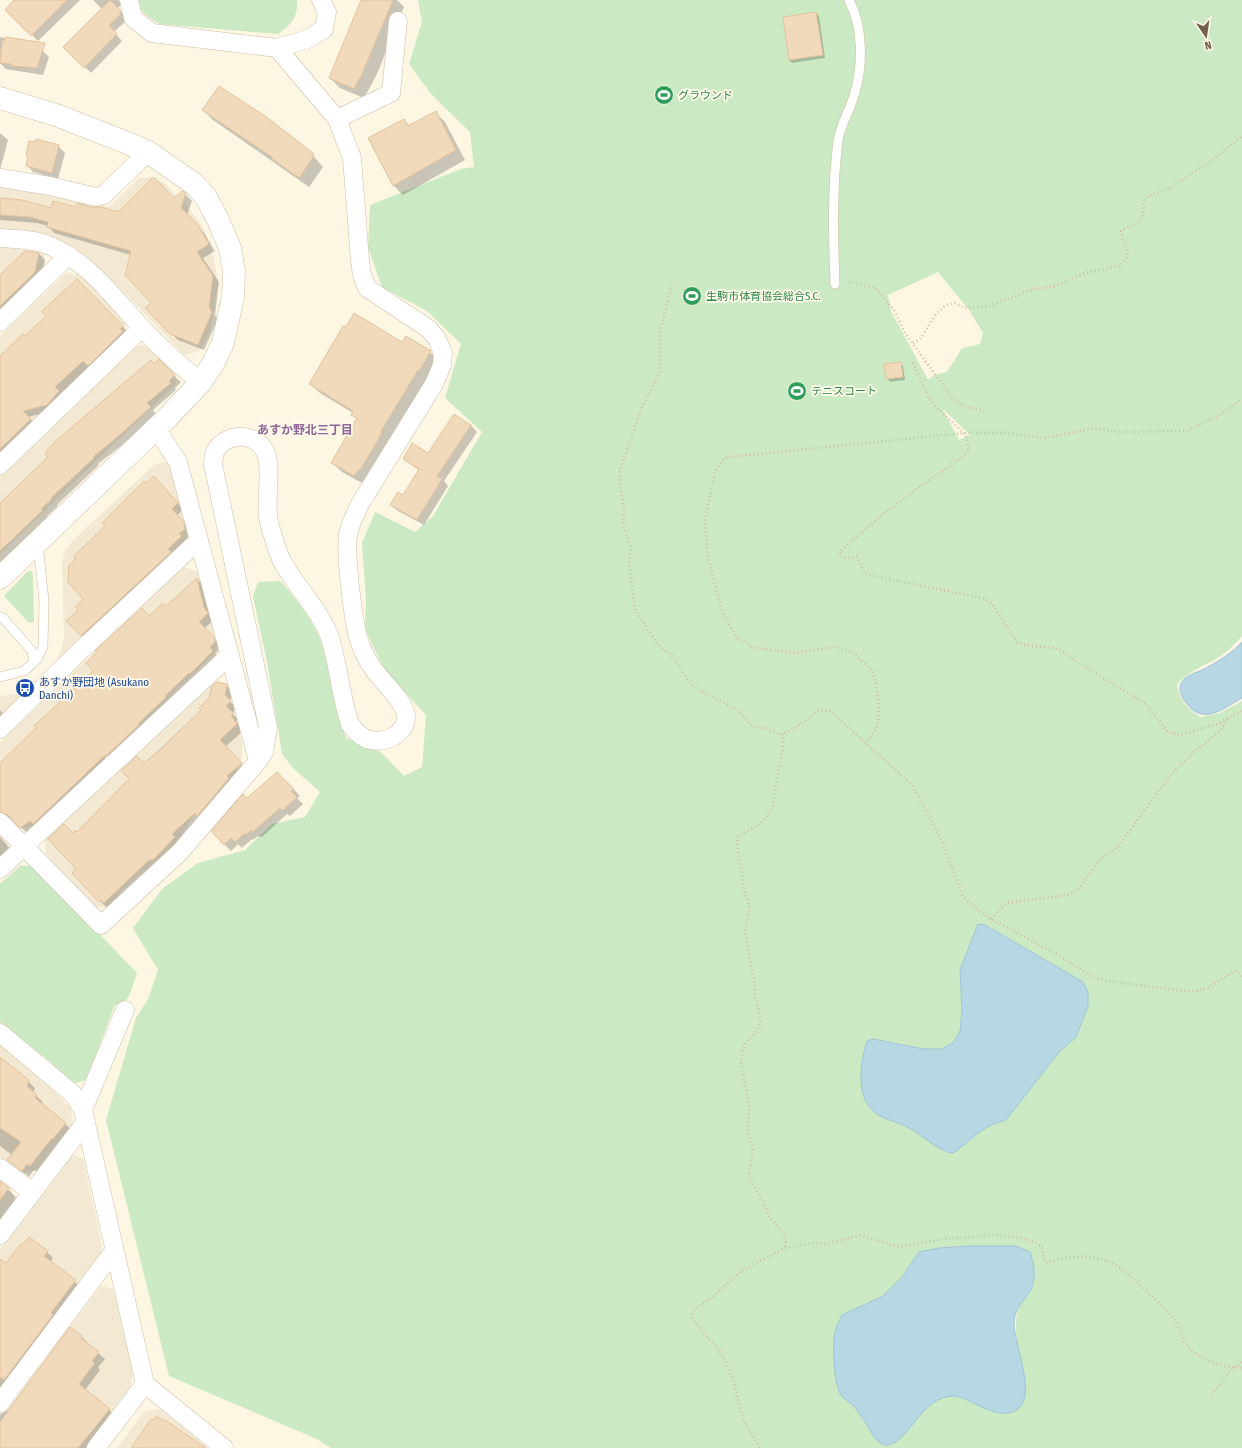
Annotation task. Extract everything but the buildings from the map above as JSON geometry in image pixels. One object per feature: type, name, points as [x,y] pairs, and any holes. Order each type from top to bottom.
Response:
[{"type":"street","points":[[129,0],[133,18],[152,33],[277,48],[308,39],[324,29],[327,12],[321,0]]},
{"type":"street","points":[[337,120],[390,93],[398,21]]},
{"type":"street","points":[[0,822],[101,925],[180,852],[264,752],[268,727],[213,464],[216,451],[223,443],[235,437],[247,437],[259,442],[266,452],[269,522],[278,552],[283,563],[321,618],[329,635],[350,724],[358,734],[366,739],[376,741],[388,740],[396,735],[403,726],[406,718],[404,707],[383,683],[364,655],[358,637],[348,562],[348,537],[350,523],[360,504],[434,384],[442,365],[443,353],[437,339],[429,329],[367,288],[362,275],[360,260],[352,158],[337,120],[277,48]]},
{"type":"street","points":[[0,98],[56,115],[148,152],[193,184],[206,197],[218,220],[230,248],[234,271],[233,297],[223,344],[214,362],[201,382],[156,428],[0,578]]},
{"type":"street","points":[[0,178],[50,186],[96,197],[104,195],[148,152]]},
{"type":"street","points":[[0,238],[18,239],[47,244],[69,255],[98,278],[142,328],[201,382]]},
{"type":"street","points":[[0,322],[69,255]]},
{"type":"street","points":[[0,465],[142,328]]},
{"type":"street","points":[[156,428],[178,462],[258,761]]},
{"type":"street","points":[[0,729],[79,652],[198,541]]},
{"type":"street","points":[[0,869],[24,845],[230,655]]},
{"type":"street","points":[[0,1234],[32,1192],[84,1116],[125,1010]]},
{"type":"street","points":[[0,1033],[73,1094],[84,1116],[145,1384],[224,1448]]},
{"type":"street","points":[[0,1168],[32,1192]]},
{"type":"street","points":[[0,1403],[114,1251]]},
{"type":"street","points":[[96,1448],[145,1384]]},
{"type":"lane","points":[[835,284],[832,216],[838,139],[855,92],[860,54],[857,22],[849,0]]},
{"type":"lane","points":[[0,677],[24,671],[34,662],[44,647],[44,601],[38,541]]},
{"type":"lane","points":[[0,617],[3,618],[32,651],[34,662]]},
{"type":"path","points":[[913,343],[921,338],[936,314],[946,305],[955,303],[964,308],[989,306],[1034,288],[1056,286],[1084,273],[1120,266],[1128,257],[1128,249],[1121,236],[1121,231],[1138,224],[1145,211],[1143,202],[1148,196],[1170,188],[1214,158],[1242,136]]},
{"type":"path","points":[[835,284],[851,282],[875,288],[894,310],[905,333],[940,384],[953,399],[966,407],[984,411]]},
{"type":"path","points":[[672,285],[660,330],[660,372],[642,407],[620,469],[620,486],[624,509],[623,526],[630,546],[629,563],[635,609],[658,645],[673,657],[697,689],[738,710],[748,722],[756,728],[766,728],[778,734],[783,734],[795,728],[819,710],[830,711],[913,786],[941,839],[962,896],[976,909],[991,919],[1058,955],[1093,977],[1108,982],[1191,992],[1208,988],[1236,971],[1242,976]]},
{"type":"path","points":[[913,363],[931,402],[966,435],[969,450],[965,455],[894,505],[840,552],[840,556],[844,558],[857,557],[865,574],[986,599],[992,604],[1017,642],[1023,645],[1059,649],[1077,662],[1146,704],[1168,732],[1180,735],[1217,724],[1242,710]]},
{"type":"path","points":[[865,744],[878,722],[879,705],[874,673],[854,653],[834,647],[794,653],[752,647],[737,638],[722,611],[708,558],[705,521],[715,471],[723,460],[730,457],[964,433],[1006,433],[1045,438],[1094,428],[1118,432],[1187,431],[1221,414],[1242,399]]},
{"type":"path","points":[[991,919],[1006,902],[1067,895],[1078,890],[1099,860],[1118,847],[1177,768],[1220,731],[1229,718]]},
{"type":"path","points":[[783,734],[784,744],[773,807],[761,824],[738,836],[737,843],[744,889],[749,906],[745,930],[750,967],[755,982],[755,997],[760,1015],[760,1023],[757,1031],[745,1044],[741,1063],[749,1106],[748,1133],[754,1150],[749,1174],[750,1179],[764,1201],[770,1218],[786,1237],[784,1248]]},
{"type":"path","points":[[759,1448],[757,1441],[743,1420],[742,1408],[730,1371],[721,1353],[693,1321],[692,1314],[696,1307],[708,1301],[741,1272],[784,1248],[814,1243],[826,1244],[860,1235],[899,1247],[943,1239],[997,1235],[1022,1238],[1034,1242],[1042,1247],[1047,1263],[1064,1257],[1098,1257],[1111,1262],[1132,1277],[1175,1320],[1188,1348],[1217,1364],[1234,1368],[1242,1368]]},
{"type":"path","points":[[1212,1395],[1234,1368],[1242,1362]]},
{"type":"shaded area","points":[[153,177],[165,184],[186,204],[204,229],[214,258],[218,282],[211,329],[200,351],[184,355],[128,296],[85,256],[63,244],[0,230],[0,184],[42,189],[109,207],[139,178]]},
{"type":"shaded area","points":[[0,247],[44,253],[45,269],[0,312]]},
{"type":"shaded area","points":[[66,273],[81,275],[125,318],[125,332],[0,453],[0,336]]},
{"type":"shaded area","points":[[151,345],[175,370],[176,384],[0,554],[0,477],[135,346]]},
{"type":"shaded area","points":[[170,461],[188,531],[184,543],[55,665],[61,651],[64,638],[62,563],[65,551],[73,540],[155,464]]},
{"type":"shaded area","points":[[183,567],[200,572],[218,643],[215,653],[36,827],[19,828],[0,807],[0,742]]},
{"type":"shaded area","points":[[211,679],[229,685],[242,743],[242,759],[236,772],[225,785],[195,812],[177,843],[122,890],[110,906],[96,907],[46,854],[45,838]]},
{"type":"shaded area","points":[[29,687],[31,690],[0,719],[0,696],[16,694]]},
{"type":"shaded area","points":[[0,829],[8,837],[7,855],[0,862]]},
{"type":"shaded area","points":[[0,1044],[34,1070],[71,1109],[73,1123],[37,1170],[23,1174],[0,1157]]},
{"type":"shaded area","points":[[72,1155],[83,1158],[102,1246],[100,1257],[0,1388],[0,1249]]},
{"type":"shaded area","points":[[0,1179],[11,1187],[14,1200],[0,1218]]},
{"type":"shaded area","points":[[101,1286],[113,1289],[133,1372],[131,1386],[84,1448],[0,1448],[0,1419]]},
{"type":"shaded area","points":[[159,1409],[205,1443],[206,1448],[117,1448],[144,1412]]},
{"type":"green space","points":[[137,0],[297,0],[297,6],[293,20],[278,34],[159,24],[139,8]]},
{"type":"green space","points":[[418,0],[1242,0],[1242,636],[1223,654],[1190,673],[1177,685],[1182,700],[1185,704],[1201,717],[1220,713],[1242,701],[1242,1448],[331,1448],[317,1439],[169,1376],[106,1120],[136,1018],[148,999],[158,970],[133,928],[162,889],[198,863],[245,850],[272,824],[305,817],[320,792],[293,768],[282,754],[267,662],[253,596],[258,582],[280,581],[292,594],[314,626],[325,654],[346,738],[381,752],[404,776],[422,767],[426,715],[385,671],[365,629],[366,600],[362,543],[375,512],[415,532],[433,516],[482,432],[445,398],[461,344],[427,311],[382,287],[368,247],[370,205],[461,169],[474,167],[470,132],[431,94],[409,64],[422,22]],"holes":[[[938,272],[969,310],[983,333],[980,344],[962,348],[947,372],[934,375],[928,380],[891,311],[888,295]],[[943,410],[970,435],[959,440]],[[978,924],[985,925],[1083,982],[1076,1037],[1059,1052],[1006,1120],[989,1126],[953,1153],[945,1152],[910,1128],[880,1116],[870,1109],[867,1041],[873,1039],[923,1049],[942,1049],[954,1042],[960,1031],[962,1011],[960,970]],[[968,1246],[1031,1290],[1022,1302],[1017,1313],[1017,1340],[959,1397],[951,1396],[937,1401],[924,1411],[909,1429],[874,1437],[855,1407],[839,1388],[834,1348],[835,1332],[842,1315],[883,1296],[902,1277],[919,1252],[939,1248]]]},
{"type":"green space","points":[[28,571],[32,571],[33,577],[34,622],[29,623],[4,596]]},
{"type":"green space","points":[[33,865],[137,973],[130,994],[122,1006],[115,1005],[86,1080],[73,1084],[48,1060],[0,1022],[0,884],[20,866]]},
{"type":"water","points":[[1242,642],[1242,698],[1228,707],[1213,713],[1199,713],[1193,710],[1183,699],[1180,690],[1180,686],[1185,678],[1219,660],[1234,650]]},
{"type":"water","points":[[978,924],[985,925],[1083,982],[1088,992],[1088,1006],[1076,1037],[1059,1052],[1006,1120],[989,1126],[953,1153],[943,1150],[911,1129],[880,1116],[872,1110],[866,1102],[861,1082],[862,1060],[867,1041],[873,1039],[923,1049],[942,1049],[954,1042],[960,1031],[962,1011],[960,970]]},
{"type":"water","points":[[968,1246],[1016,1246],[1030,1252],[1034,1267],[1034,1281],[1030,1291],[1017,1309],[1014,1318],[1015,1332],[1025,1380],[1024,1401],[1019,1408],[1011,1412],[1003,1413],[994,1412],[960,1397],[954,1396],[943,1398],[924,1410],[903,1436],[896,1442],[888,1445],[881,1444],[855,1407],[841,1395],[835,1374],[835,1330],[842,1315],[883,1296],[902,1277],[919,1252],[939,1248]]},
{"type":"place","name":"グラウンド","points":[[664,95]]},
{"type":"place","name":"生駒市体育協会総合S.C.","points":[[692,296]]},
{"type":"place","name":"テニスコート","points":[[797,391]]},
{"type":"place","name":"あすか野団地 (Asukano Danchi)","points":[[25,688]]},
{"type":"district","name":"あすか野北三丁目","points":[[305,430]]}]
